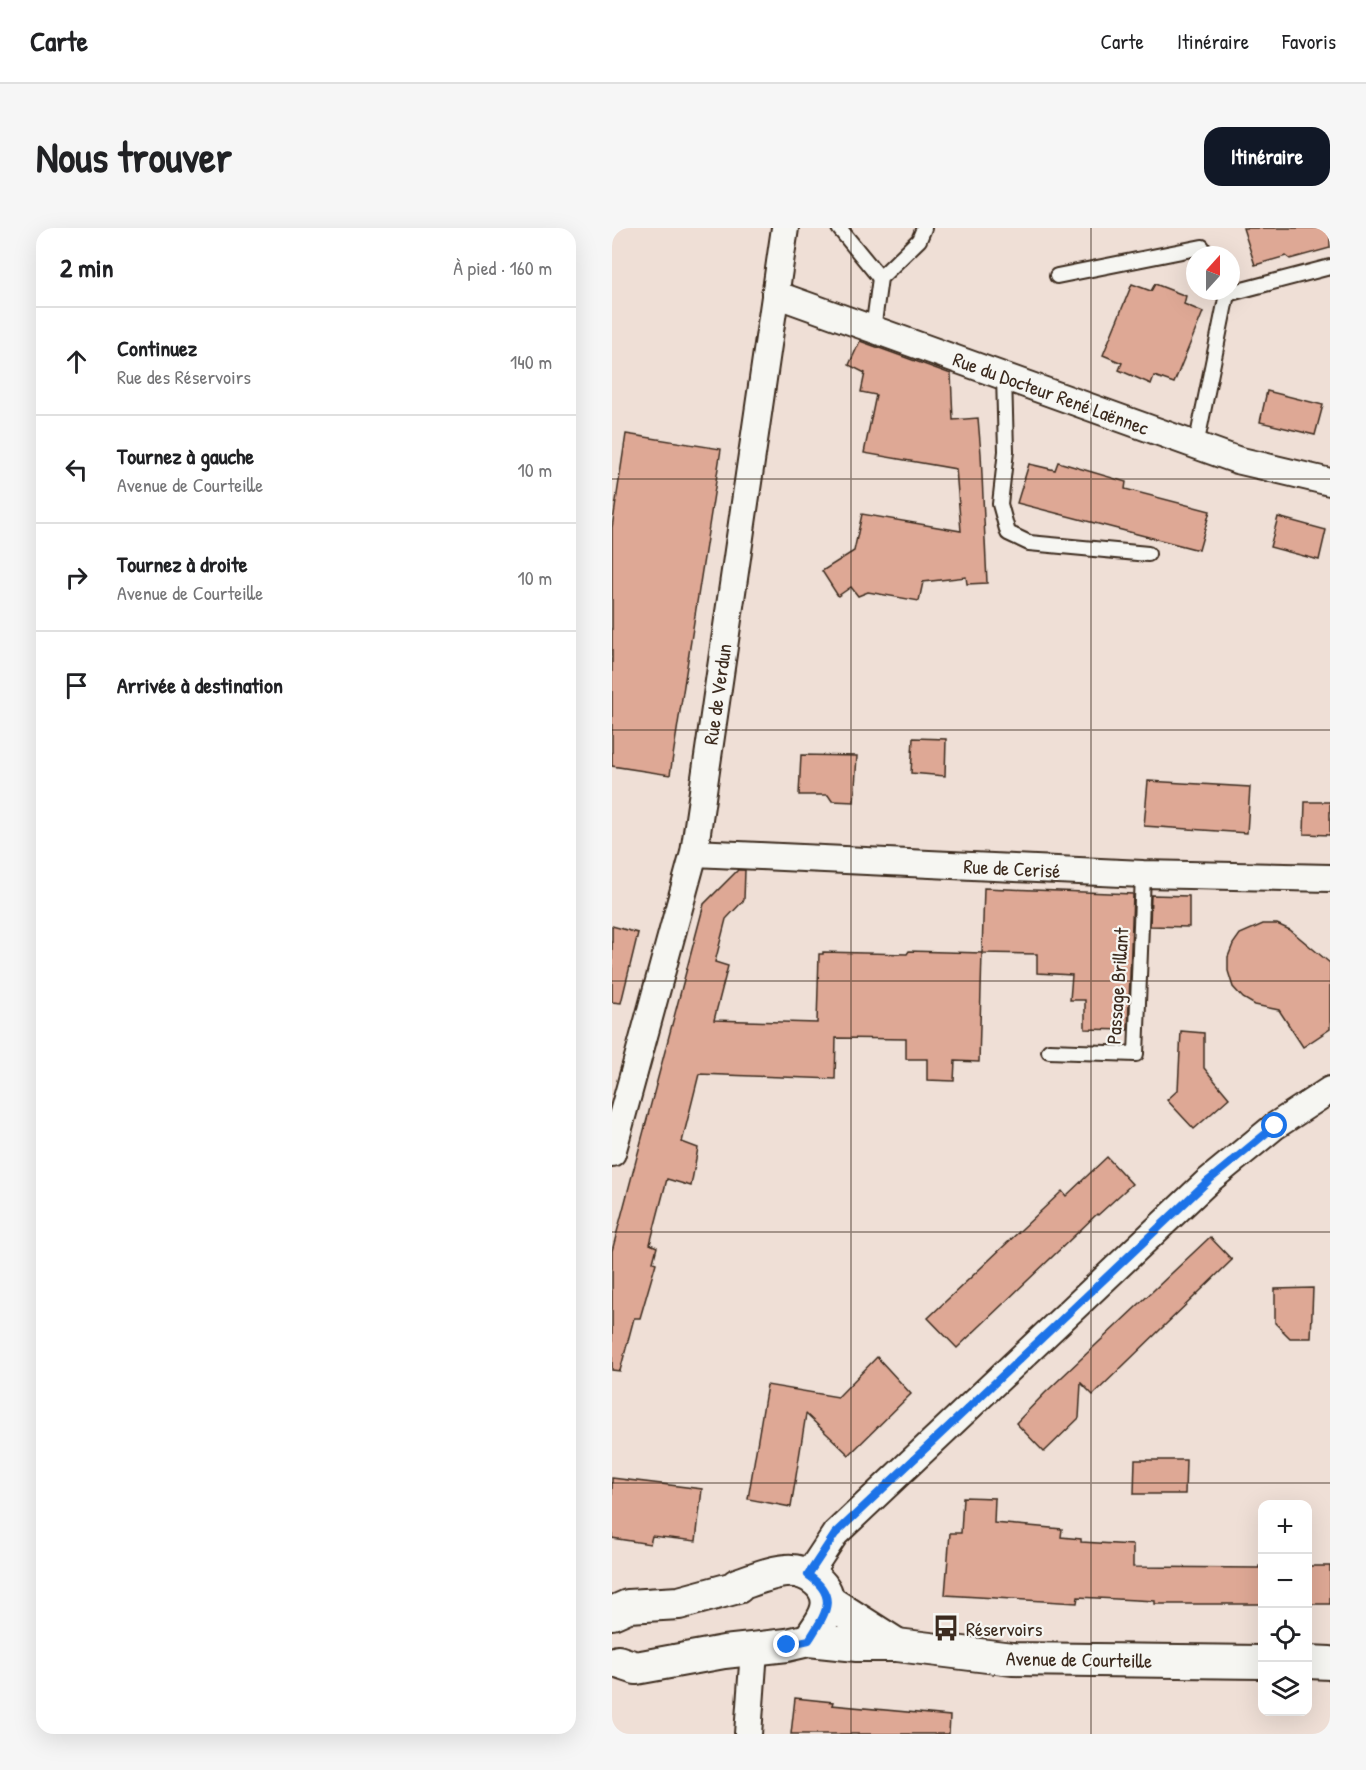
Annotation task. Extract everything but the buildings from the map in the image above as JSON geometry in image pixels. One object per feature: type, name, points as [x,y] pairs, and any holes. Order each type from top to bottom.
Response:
[{"type":"street","name":"Rue de Verdun","points":[[612,1153],[694,853],[785,228]]},
{"type":"street","name":"Rue du Docteur René Laënnec","points":[[775,294],[1237,460],[1330,482]]},
{"type":"street","name":"Rue de Cerisé","points":[[694,853],[1143,874],[1330,878]]},
{"type":"street","points":[[612,1613],[628,1606],[679,1603],[738,1587],[737,1585],[783,1571],[796,1570],[808,1575],[835,1534],[1208,1181],[1275,1126],[1330,1090]]},
{"type":"street","name":"Avenue de Courteille","points":[[808,1575],[819,1582],[825,1590],[828,1601],[897,1645]]},
{"type":"street","points":[[809,1640],[827,1610],[828,1601]]},
{"type":"street","name":"Avenue de Courteille","points":[[612,1619],[619,1631],[621,1644],[620,1657],[615,1666],[636,1668],[809,1640],[857,1645],[897,1645],[1012,1659],[1258,1662]]},
{"type":"street","points":[[748,1734],[754,1650]]},
{"type":"street","points":[[1312,1662],[1330,1663]]},
{"type":"lane","points":[[839,228],[880,278]]},
{"type":"lane","points":[[873,330],[880,278],[919,240],[924,228]]},
{"type":"lane","points":[[1057,276],[1186,250]]},
{"type":"lane","points":[[1240,289],[1330,267]]},
{"type":"lane","points":[[1197,446],[1224,300]]},
{"type":"lane","points":[[1004,376],[1005,451],[1000,504],[1008,533],[1029,543],[1148,554]]},
{"type":"lane","name":"Passage Brillant","points":[[1049,1051],[1136,1054],[1143,874]]},
{"type":"place","name":"Réservoirs","points":[[946,1628]]},
{"type":"route","points":[[787,1645],[809,1640],[827,1610],[828,1601],[825,1590],[819,1582],[808,1575],[835,1534],[1208,1181],[1275,1126]]}]
